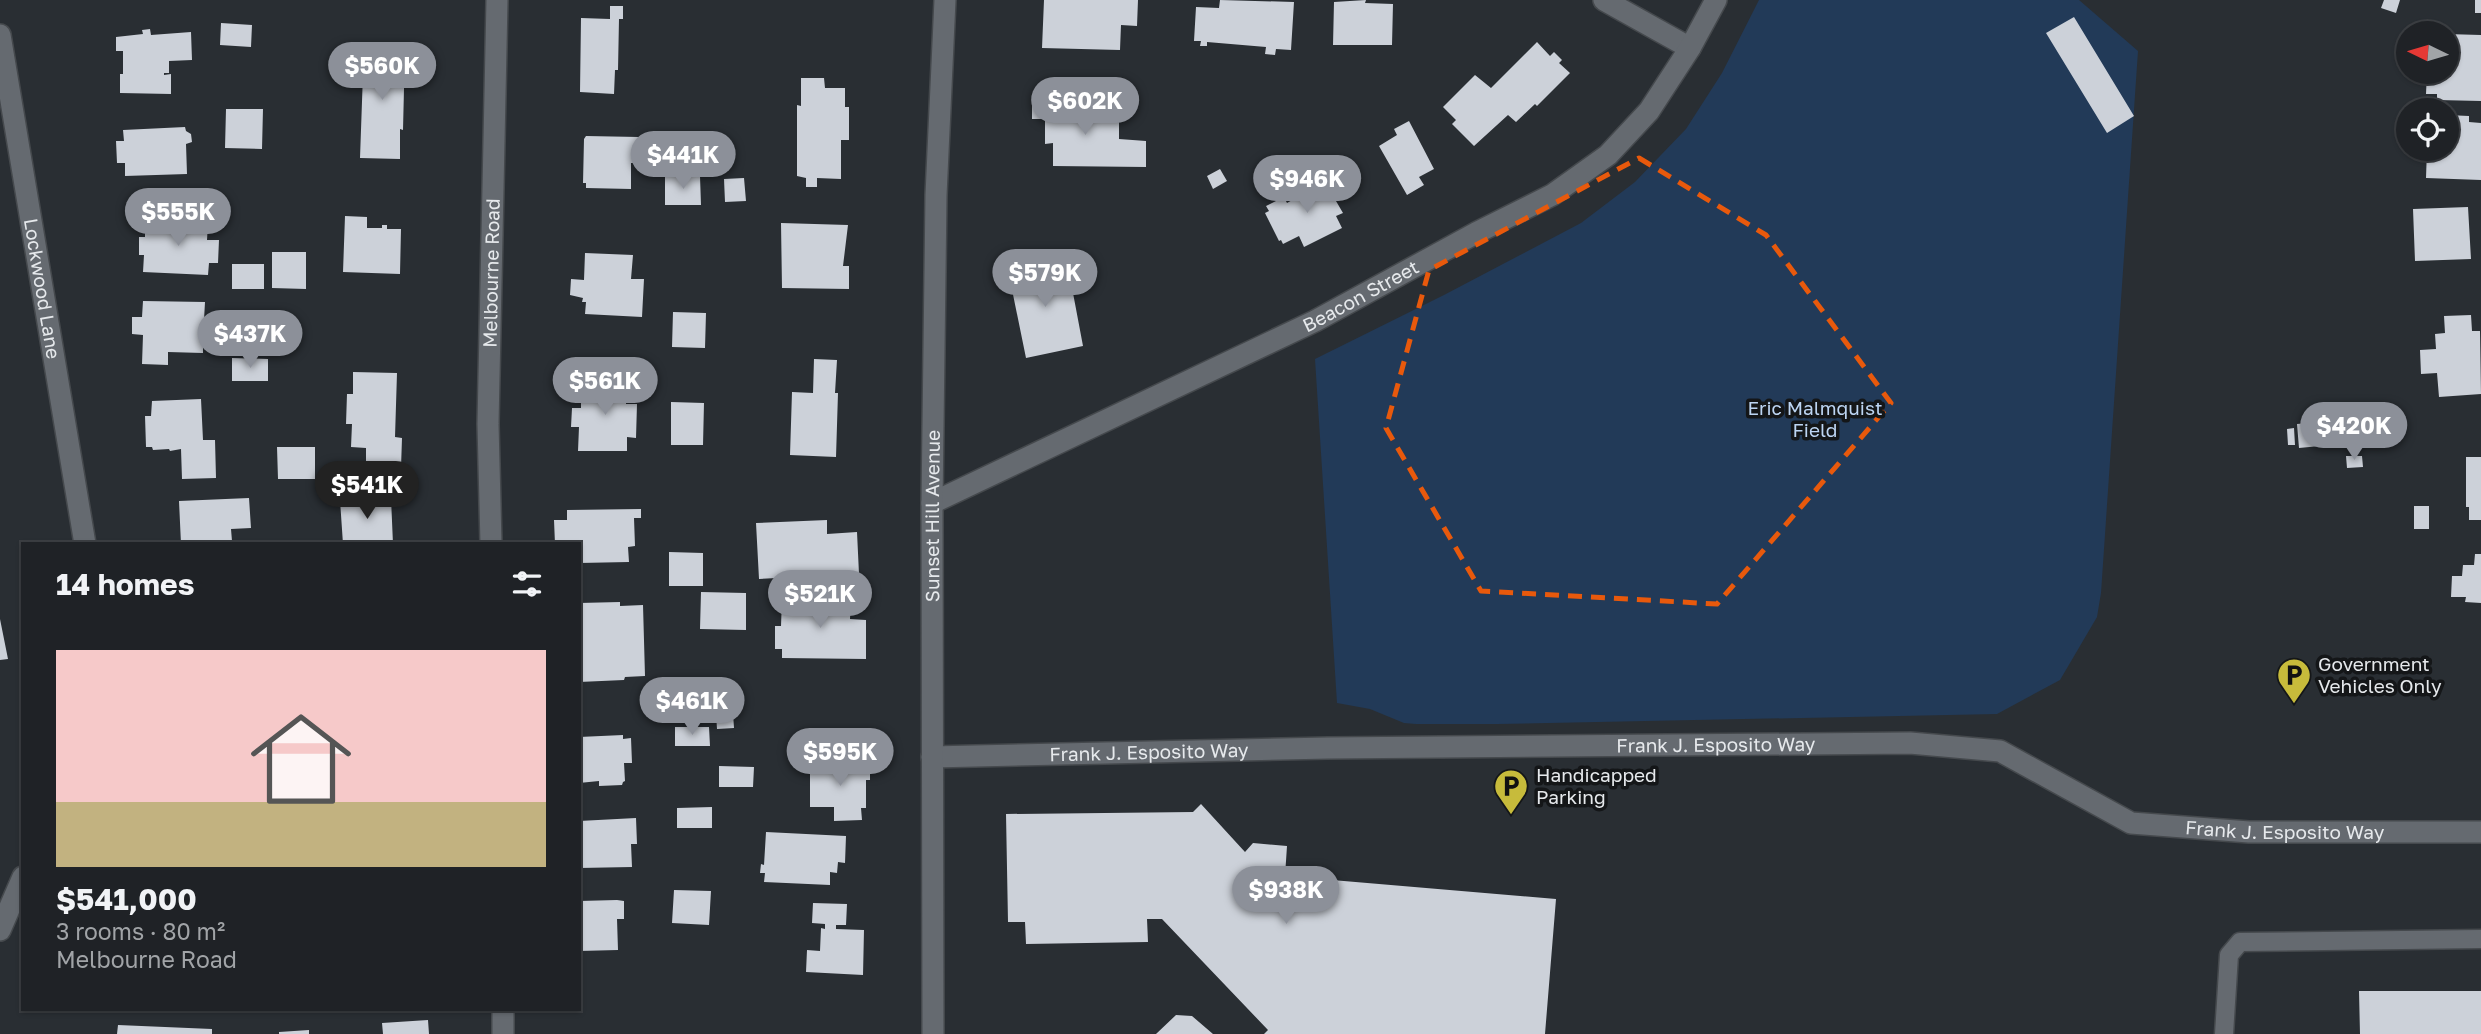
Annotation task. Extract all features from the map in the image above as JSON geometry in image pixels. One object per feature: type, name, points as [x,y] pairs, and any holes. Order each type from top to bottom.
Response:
[{"type":"street","name":"Melbourne Road","points":[[491,542],[488,424],[496,0]]},
{"type":"street","name":"Sunset Hill Avenue","points":[[933,1034],[932,503],[936,195],[946,0]]},
{"type":"street","points":[[1605,0],[1690,48]]},
{"type":"street","name":"Beacon Street","points":[[932,503],[1315,321],[1476,233],[1552,195],[1608,156],[1649,111],[1690,48],[1716,0]]},
{"type":"street","name":"Lockwood Lane","points":[[0,35],[85,542]]},
{"type":"street","name":"Frank J. Esposito Way","points":[[933,757],[1328,748],[1910,743],[2000,751],[2131,823],[2249,832],[2481,832]]},
{"type":"street","points":[[10,918],[21,883]]},
{"type":"street","points":[[503,1011],[503,1034]]},
{"type":"lane","points":[[2224,1034],[2229,955],[2240,942],[2481,939]]},
{"type":"highlighted area","points":[[1639,158],[1766,235],[1891,403],[1717,604],[1481,591],[1386,428],[1429,270]]},
{"type":"green space","name":"Eric Malmquist Field","points":[[1759,0],[2079,0],[2138,51],[2101,593],[2097,617],[2060,680],[1997,714],[1416,724],[1404,723],[1370,709],[1337,703],[1315,359],[1581,223],[1635,182],[1686,129],[1722,73]]},
{"type":"building","points":[[1044,0],[1138,0],[1137,26],[1121,25],[1120,50],[1042,48]]},
{"type":"building","points":[[1220,0],[1294,2],[1291,50],[1276,49],[1275,55],[1265,54],[1266,47],[1207,42],[1207,46],[1200,46],[1201,41],[1194,41],[1196,7],[1219,8]]},
{"type":"building","points":[[1366,0],[1365,3],[1393,4],[1392,45],[1333,45],[1334,2]]},
{"type":"building","points":[[2384,0],[2400,0],[2396,13],[2381,8]]},
{"type":"building","points":[[2475,0],[2481,0],[2481,13],[2475,13]]},
{"type":"building","points":[[610,6],[623,6],[623,19],[619,19],[618,70],[615,70],[614,94],[580,92],[581,18],[610,19]]},
{"type":"building","points":[[2074,17],[2134,116],[2107,133],[2046,33]]},
{"type":"building","points":[[221,23],[252,25],[251,47],[220,45]]},
{"type":"building","points":[[150,29],[151,35],[191,32],[192,60],[169,61],[169,73],[164,75],[171,74],[171,94],[120,93],[123,51],[116,51],[116,37],[143,34],[142,30]]},
{"type":"building","points":[[2459,34],[2481,35],[2481,101],[2437,98],[2437,94],[2426,94],[2426,84],[2459,84]]},
{"type":"building","points":[[1537,42],[1550,56],[1554,52],[1562,60],[1559,63],[1570,73],[1537,106],[1535,104],[1516,122],[1508,115],[1474,146],[1452,124],[1456,120],[1443,107],[1475,75],[1491,88]]},
{"type":"building","points":[[364,45],[405,47],[400,159],[360,158]]},
{"type":"building","points":[[801,78],[824,78],[825,88],[845,88],[845,107],[849,107],[849,140],[841,140],[841,179],[817,178],[817,187],[806,187],[806,178],[797,176],[797,105],[801,106]]},
{"type":"building","points":[[1032,94],[1074,95],[1073,112],[1055,112],[1055,120],[1078,120],[1078,116],[1089,116],[1089,121],[1119,121],[1119,139],[1146,141],[1146,167],[1053,166],[1053,143],[1045,144],[1045,119],[1032,119]]},
{"type":"building","points":[[226,109],[263,109],[262,149],[225,148]]},
{"type":"building","points":[[2459,116],[2469,116],[2469,122],[2481,123],[2481,180],[2426,178],[2427,161],[2459,161]]},
{"type":"building","points":[[1409,121],[1434,169],[1419,177],[1424,185],[1407,195],[1379,146],[1397,135],[1394,129]]},
{"type":"building","points":[[185,127],[191,134],[192,142],[186,144],[187,174],[125,176],[125,163],[117,163],[116,141],[124,141],[123,130]]},
{"type":"building","points":[[586,136],[639,137],[638,163],[631,163],[631,189],[586,188],[586,183],[583,183]]},
{"type":"building","points":[[1220,169],[1227,181],[1213,189],[1207,176]]},
{"type":"building","points":[[700,176],[701,205],[665,205],[665,177]]},
{"type":"building","points":[[744,178],[746,201],[725,202],[724,179]]},
{"type":"building","points":[[1326,179],[1331,189],[1337,186],[1342,198],[1336,201],[1343,213],[1336,216],[1342,228],[1304,247],[1299,236],[1283,244],[1265,213],[1269,211],[1266,206],[1284,197],[1287,203],[1294,199],[1292,196]]},
{"type":"building","points":[[2468,207],[2471,259],[2415,261],[2413,209]]},
{"type":"building","points":[[345,216],[367,217],[367,228],[382,228],[382,225],[387,225],[387,229],[401,229],[400,274],[343,272]]},
{"type":"building","points":[[145,221],[208,223],[207,240],[219,240],[218,263],[209,263],[208,275],[143,272],[144,255],[139,255],[139,237],[145,237]]},
{"type":"building","points":[[781,223],[848,225],[843,266],[849,266],[849,289],[782,288]]},
{"type":"building","points":[[272,252],[306,252],[306,289],[272,288]]},
{"type":"building","points":[[585,253],[633,255],[631,279],[644,279],[642,317],[585,314],[586,302],[582,302],[583,298],[570,295],[571,279],[584,280]]},
{"type":"building","points":[[1062,259],[1068,294],[1073,293],[1083,346],[1026,358],[1008,270]]},
{"type":"building","points":[[232,264],[264,264],[264,289],[232,289]]},
{"type":"building","points":[[143,301],[205,302],[204,320],[214,320],[214,342],[203,342],[203,353],[168,352],[168,365],[142,364],[143,335],[132,334],[132,317],[142,317]]},
{"type":"building","points":[[673,312],[706,313],[705,348],[672,347]]},
{"type":"building","points":[[2471,315],[2472,331],[2480,331],[2481,394],[2439,397],[2437,373],[2421,374],[2420,350],[2436,349],[2435,334],[2445,333],[2444,316]]},
{"type":"building","points":[[232,358],[268,359],[268,381],[232,381]]},
{"type":"building","points":[[814,359],[837,360],[836,457],[790,455],[792,392],[813,393]]},
{"type":"building","points":[[353,372],[397,373],[395,437],[402,438],[401,468],[366,467],[366,448],[351,447],[352,424],[346,424],[347,394],[353,394]]},
{"type":"building","points":[[581,381],[627,381],[626,404],[637,404],[636,438],[627,437],[627,451],[578,451],[579,427],[571,427],[572,408],[581,408]]},
{"type":"building","points":[[201,399],[203,440],[215,440],[216,478],[182,479],[181,449],[170,451],[146,447],[145,416],[151,416],[152,401]]},
{"type":"building","points":[[671,402],[704,403],[703,445],[671,445]]},
{"type":"building","points":[[2318,422],[2320,446],[2299,448],[2297,424]]},
{"type":"building","points":[[2294,428],[2295,445],[2288,445],[2287,429]]},
{"type":"building","points":[[277,447],[315,447],[315,479],[278,479]]},
{"type":"building","points":[[2346,456],[2362,456],[2363,467],[2347,468]]},
{"type":"building","points":[[2466,457],[2481,457],[2481,520],[2469,520],[2469,507],[2466,507]]},
{"type":"building","points":[[249,498],[251,528],[231,529],[232,541],[252,542],[181,542],[179,501]]},
{"type":"building","points":[[391,498],[393,542],[343,542],[340,500]]},
{"type":"building","points":[[2414,506],[2429,506],[2429,529],[2414,529]]},
{"type":"building","points":[[641,509],[641,518],[634,518],[635,546],[628,547],[629,562],[581,563],[581,542],[555,542],[554,520],[567,520],[567,510]]},
{"type":"building","points":[[827,520],[827,534],[857,532],[859,574],[759,579],[756,523]]},
{"type":"building","points":[[669,552],[703,553],[703,586],[669,586]]},
{"type":"building","points":[[2475,554],[2481,554],[2481,603],[2465,602],[2466,597],[2451,597],[2452,576],[2462,576],[2463,565],[2474,565]]},
{"type":"building","points":[[701,592],[746,593],[746,630],[700,629]]},
{"type":"building","points":[[782,599],[851,600],[850,619],[866,620],[866,659],[782,658],[782,649],[775,649],[775,626],[781,626]]},
{"type":"building","points":[[620,602],[620,606],[643,605],[645,676],[581,682],[581,603]]},
{"type":"building","points":[[0,619],[8,659],[0,660]]},
{"type":"building","points":[[732,698],[734,728],[717,729],[715,699]]},
{"type":"building","points":[[675,727],[709,727],[710,746],[675,746]]},
{"type":"building","points":[[623,735],[623,739],[631,738],[632,763],[624,763],[625,781],[622,785],[599,786],[599,781],[581,783],[581,737]]},
{"type":"building","points":[[810,761],[865,761],[865,769],[870,769],[870,780],[866,780],[866,808],[861,808],[862,820],[834,821],[834,807],[810,807]]},
{"type":"building","points":[[719,766],[754,767],[753,787],[719,787]]},
{"type":"building","points":[[1201,804],[1245,852],[1253,843],[1287,846],[1285,876],[1556,899],[1545,1034],[1264,1034],[1268,1030],[1162,919],[1147,919],[1148,942],[1026,944],[1025,922],[1008,922],[1006,814],[1193,812]]},
{"type":"building","points":[[712,807],[712,828],[677,828],[677,808]]},
{"type":"building","points":[[636,818],[637,844],[631,844],[632,867],[581,868],[581,821]]},
{"type":"building","points":[[766,832],[846,836],[845,863],[838,862],[837,873],[830,872],[830,885],[764,882],[765,873],[760,873],[761,864],[764,865]]},
{"type":"building","points":[[674,890],[711,891],[709,925],[672,923]]},
{"type":"building","points":[[581,901],[624,901],[624,919],[617,919],[618,950],[581,951]]},
{"type":"building","points":[[813,903],[847,904],[846,925],[836,925],[836,929],[864,930],[863,975],[806,972],[807,950],[820,951],[821,928],[825,929],[825,924],[812,923]]},
{"type":"building","points":[[2359,991],[2481,991],[2481,1034],[2360,1034]]},
{"type":"building","points":[[1176,1015],[1192,1016],[1213,1034],[1156,1034]]},
{"type":"building","points":[[428,1020],[429,1034],[383,1034],[382,1023]]},
{"type":"building","points":[[118,1025],[212,1029],[212,1034],[117,1034]]},
{"type":"building","points":[[309,1030],[309,1034],[279,1034],[279,1032]]},
{"type":"place","name":"Government Vehicles Only","points":[[2294,705]]},
{"type":"place","name":"Handicapped Parking","points":[[1511,816]]}]
